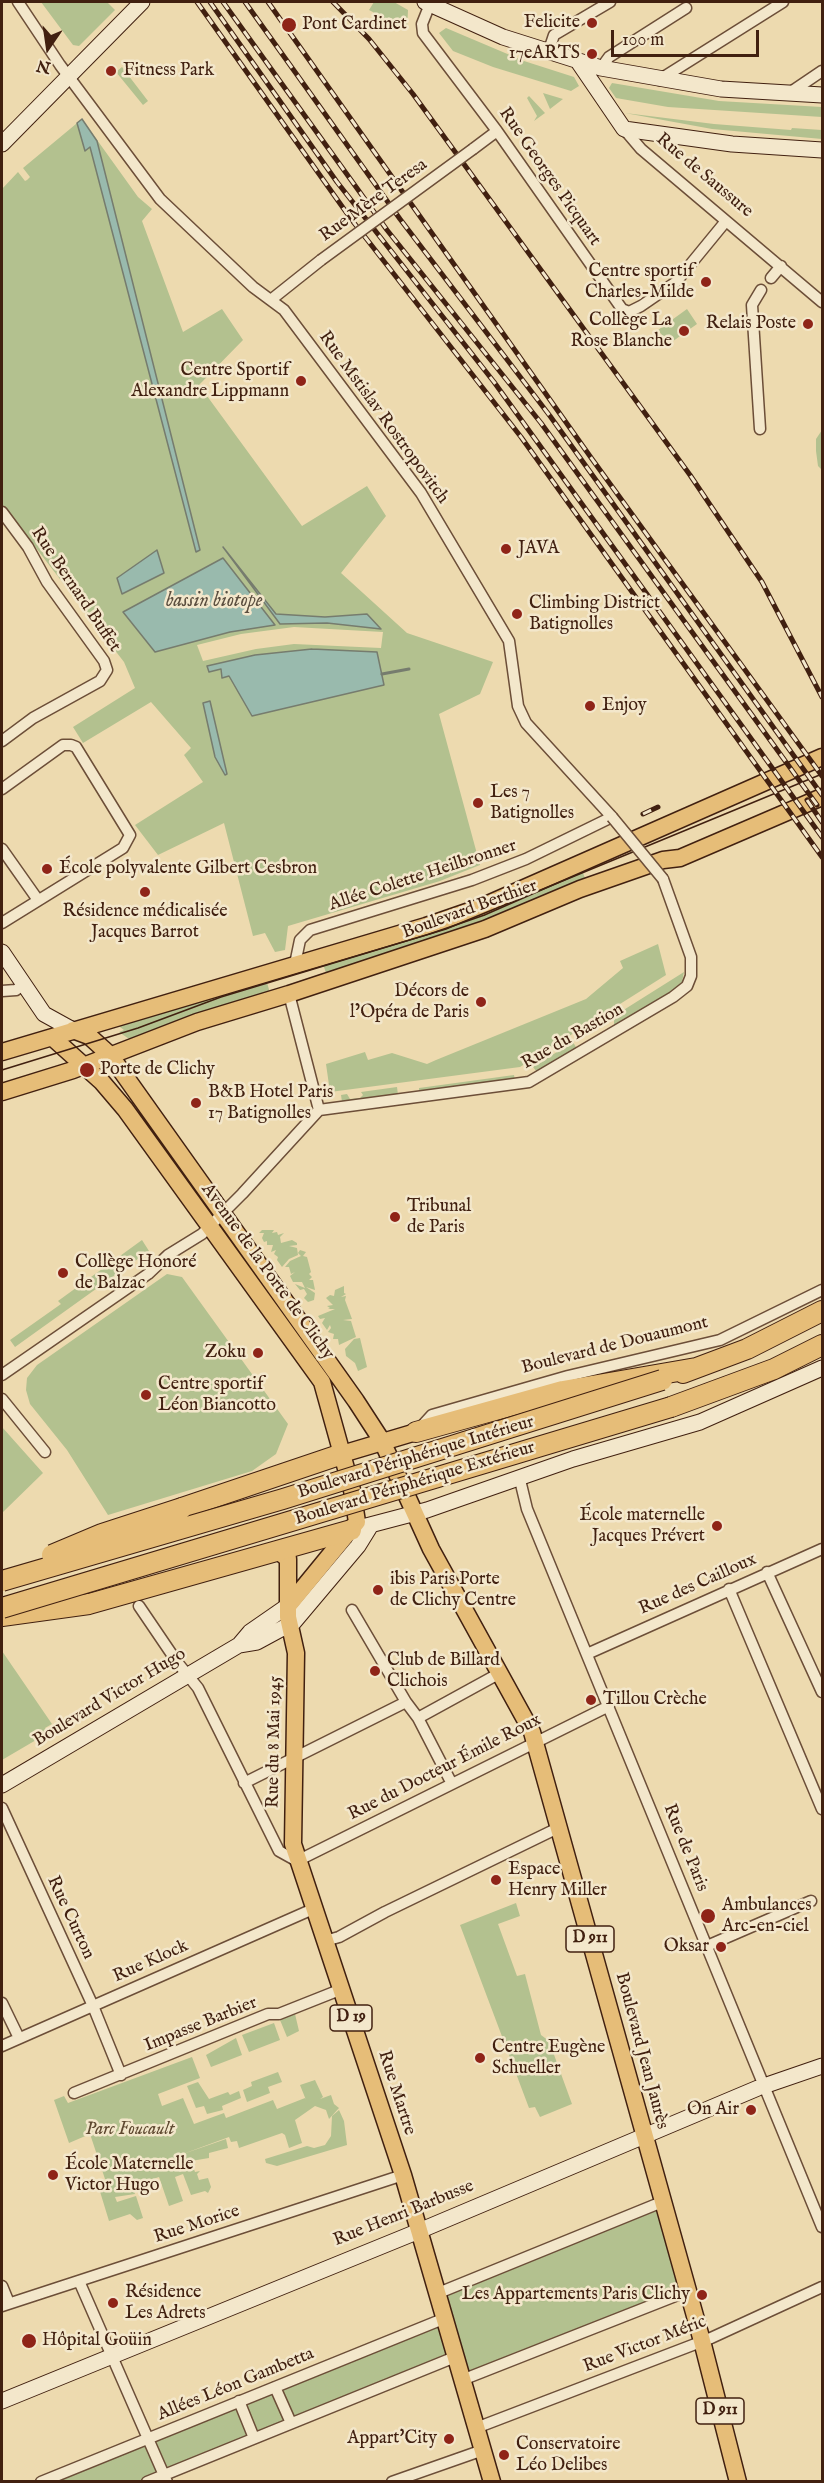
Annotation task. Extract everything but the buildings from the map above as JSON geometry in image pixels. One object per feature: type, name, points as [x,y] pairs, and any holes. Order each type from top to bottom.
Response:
[{"type":"highway","name":"Boulevard Périphérique Intérieur","points":[[2,1579],[283,1499],[662,1380],[747,1349],[822,1311]]},
{"type":"highway","name":"Boulevard Périphérique Extérieur","points":[[2,1608],[671,1407],[774,1369],[822,1345]]},
{"type":"highway","points":[[416,1432],[563,1390],[696,1368]]},
{"type":"highway","points":[[2,1579],[102,1534],[342,1454]]},
{"type":"highway","points":[[2,1616],[140,1598],[277,1550],[351,1530]]},
{"type":"main road","points":[[2,142],[142,2]]},
{"type":"main road","points":[[427,3],[503,37],[579,63],[658,80],[787,94],[822,95]]},
{"type":"main road","name":"Rue de Saussure","points":[[579,63],[620,123]]},
{"type":"main road","points":[[620,123],[732,144],[822,150]]},
{"type":"main road","name":"Boulevard Berthier","points":[[2,1052],[426,926],[481,907],[644,836],[665,824],[822,757]]},
{"type":"main road","name":"Boulevard Berthier","points":[[644,836],[668,833],[822,767]]},
{"type":"main road","name":"Boulevard Berthier","points":[[663,860],[675,849],[822,787]]},
{"type":"main road","name":"Boulevard Berthier","points":[[2,1092],[84,1066],[197,1022],[485,929],[580,890],[663,860],[680,858],[822,797]]},
{"type":"main road","points":[[2,951],[44,1014],[53,1038]]},
{"type":"main road","points":[[289,994],[295,964]]},
{"type":"main road","points":[[44,1014],[73,1030]]},
{"type":"main road","name":"Avenue de la Porte de Clichy","points":[[73,1030],[89,1036],[110,1055],[346,1386],[382,1441],[415,1513]]},
{"type":"main road","name":"Avenue de la Porte de Clichy","points":[[53,1038],[102,1082],[125,1109],[322,1382],[357,1516],[351,1530]]},
{"type":"main road","points":[[289,1605],[351,1530],[415,1513],[520,1480],[573,1459],[700,1422],[822,1368]]},
{"type":"main road","points":[[342,1454],[416,1432]]},
{"type":"main road","name":"Boulevard Jean Jaurès","points":[[415,1513],[430,1549],[536,1741],[702,2341],[738,2481]]},
{"type":"main road","points":[[290,1625],[358,1546],[371,1525]]},
{"type":"main road","name":"Rue du 8 Mai 1945","points":[[277,1550],[288,1559],[290,1625],[296,1653],[293,1844],[297,1861]]},
{"type":"main road","name":"Boulevard Victor Hugo","points":[[2,1785],[239,1645],[250,1632],[289,1605]]},
{"type":"main road","name":"Boulevard Victor Hugo","points":[[239,1645],[257,1642],[290,1625]]},
{"type":"main road","name":"Rue Martre","points":[[297,1861],[403,2175],[443,2319],[492,2481]]},
{"type":"main road","name":"Rue Henri Barbusse","points":[[2,2401],[766,2086],[822,2066]]},
{"type":"street","name":"Rue Mstislav Rostropovitch","points":[[18,2],[159,199],[253,287],[284,310],[421,493],[508,641],[518,706],[526,723],[612,817],[664,881]]},
{"type":"street","points":[[548,53],[554,35],[610,2]]},
{"type":"street","points":[[658,80],[783,2]]},
{"type":"street","name":"Rue Georges Picquart","points":[[427,3],[422,24],[423,33],[497,131],[626,311],[641,306],[676,282],[726,221]]},
{"type":"street","points":[[601,68],[609,57],[686,8]]},
{"type":"street","points":[[787,94],[822,71]]},
{"type":"street","name":"Rue de Saussure","points":[[620,123],[641,149],[822,302]]},
{"type":"street","name":"Rue Mère Teresa","points":[[272,299],[321,260],[497,131]]},
{"type":"street","points":[[771,278],[781,266]]},
{"type":"street","points":[[760,429],[752,305],[761,290]]},
{"type":"street","name":"Rue Bernard Buffet","points":[[2,512],[28,548],[47,582],[105,661],[107,670],[100,681],[30,720],[2,741]]},
{"type":"street","points":[[2,789],[63,745],[72,745],[76,747],[130,832],[130,839],[123,848],[2,923]]},
{"type":"street","name":"Allée Colette Heilbronner","points":[[295,964],[300,940],[310,930],[472,880],[526,859],[612,817]]},
{"type":"street","points":[[2,849],[38,900]]},
{"type":"street","name":"Rue du Bastion","points":[[319,1110],[529,1082],[673,997],[687,986],[691,975],[690,957],[664,881]]},
{"type":"street","points":[[2,991],[16,990],[24,984]]},
{"type":"street","points":[[2,1376],[148,1274],[168,1255],[201,1234],[242,1194],[319,1110],[289,994]]},
{"type":"street","name":"Boulevard de Douaumont","points":[[416,1432],[432,1414],[568,1376],[720,1340],[822,1290]]},
{"type":"street","points":[[2,1399],[45,1452]]},
{"type":"street","name":"Rue de Paris","points":[[520,1480],[527,1509],[822,2227]]},
{"type":"street","name":"Rue des Cailloux","points":[[587,1654],[822,1549]]},
{"type":"street","points":[[767,1572],[822,1692]]},
{"type":"street","points":[[729,1589],[822,1809]]},
{"type":"street","points":[[140,1598],[187,1676],[198,1688],[279,1851],[297,1861]]},
{"type":"street","points":[[352,1610],[406,1702],[418,1718],[452,1784]]},
{"type":"street","points":[[418,1718],[500,1673]]},
{"type":"street","points":[[244,1784],[406,1702]]},
{"type":"street","name":"Rue du Docteur Émile Roux","points":[[297,1861],[609,1706]]},
{"type":"street","name":"Rue Curton","points":[[2,1808],[93,2006],[121,2075]]},
{"type":"street","points":[[325,1941],[339,1937],[385,1912],[560,1827]]},
{"type":"street","points":[[707,1946],[811,1901]]},
{"type":"street","name":"Rue Klock","points":[[2,2046],[313,1909]]},
{"type":"street","name":"Impasse Barbier","points":[[74,2093],[268,2014],[279,2014],[342,1989]]},
{"type":"street","points":[[2,2003],[19,2038]]},
{"type":"street","name":"Rue Morice","points":[[5,2304],[403,2175]]},
{"type":"street","points":[[436,2294],[662,2202]]},
{"type":"street","points":[[79,2281],[166,2478]]},
{"type":"street","points":[[2,2286],[5,2304]]},
{"type":"street","name":"Rue Victor Méric","points":[[477,2428],[702,2341],[822,2287]]},
{"type":"street","points":[[462,2380],[688,2291]]},
{"type":"street","name":"Allées Léon Gambetta","points":[[41,2481],[443,2319]]},
{"type":"street","points":[[147,2481],[166,2478],[254,2438],[455,2357]]},
{"type":"street","points":[[275,2387],[291,2423]]},
{"type":"street","points":[[239,2402],[254,2438]]},
{"type":"street","points":[[392,2481],[483,2450]]},
{"type":"green space","points":[[41,2],[107,2],[115,10],[79,46],[73,45]]},
{"type":"green space","points":[[374,2],[394,2],[408,10],[407,30],[369,10]]},
{"type":"green space","points":[[446,28],[524,61],[574,77],[579,86],[571,91],[493,67],[453,51],[439,33]]},
{"type":"green space","points":[[122,67],[148,101],[143,105],[116,72]]},
{"type":"green space","points":[[612,83],[719,101],[822,107],[822,117],[668,107],[616,98],[609,88]]},
{"type":"green space","points":[[543,93],[563,99],[550,109]]},
{"type":"green space","points":[[529,96],[545,113],[534,121],[537,116],[527,98]]},
{"type":"green space","points":[[625,113],[714,124],[822,130],[822,139],[712,129]]},
{"type":"green space","points":[[82,119],[138,197],[152,209],[142,221],[183,332],[222,309],[243,340],[199,385],[302,526],[367,486],[386,516],[341,573],[407,633],[493,662],[480,694],[439,714],[480,865],[440,881],[288,926],[285,950],[275,952],[265,933],[253,936],[224,823],[158,855],[135,825],[203,782],[184,755],[191,748],[151,702],[83,743],[73,727],[135,688],[124,662],[2,504],[2,189],[18,172],[25,181],[30,177],[23,168]],"holes":[[[294,627],[383,632],[381,648],[294,644],[256,649],[203,661],[197,645],[241,634]]]},
{"type":"green space","points":[[687,309],[697,324],[669,344],[658,330]]},
{"type":"green space","points":[[822,430],[822,470],[818,466],[816,439]]},
{"type":"green space","points":[[582,870],[586,881],[485,923],[326,973],[323,964]]},
{"type":"green space","points":[[658,944],[666,975],[520,1067],[330,1092],[326,1064],[365,1052],[368,1060],[392,1053],[427,1064],[586,999],[623,968],[620,961]]},
{"type":"green space","points":[[684,972],[682,982],[674,991],[614,1027],[614,1016]]},
{"type":"green space","points":[[266,979],[270,993],[132,1041],[119,1032],[124,1030],[116,1024]]},
{"type":"green space","points":[[573,1042],[577,1049],[537,1072],[533,1067]]},
{"type":"green space","points":[[514,1075],[515,1080],[419,1092],[419,1088]]},
{"type":"green space","points":[[397,1087],[398,1095],[342,1102],[341,1095],[347,1094],[350,1099],[360,1098],[363,1095],[361,1092]]},
{"type":"green space","points":[[262,1230],[274,1230],[272,1233],[277,1232],[278,1235],[284,1233],[280,1237],[281,1243],[292,1240],[297,1243],[297,1245],[289,1246],[297,1248],[298,1255],[289,1259],[282,1267],[277,1260],[278,1257],[274,1254],[276,1250],[271,1252],[273,1245],[267,1245],[267,1241],[264,1242],[262,1238],[264,1233],[259,1233]]},
{"type":"green space","points":[[142,1240],[149,1251],[15,1347],[10,1340],[61,1304],[58,1301]]},
{"type":"green space","points":[[300,1250],[306,1252],[303,1256],[307,1257],[311,1272],[309,1274],[312,1277],[309,1280],[313,1280],[315,1290],[306,1287],[315,1293],[314,1300],[308,1302],[304,1298],[307,1294],[304,1289],[300,1290],[295,1284],[305,1288],[302,1282],[293,1282],[290,1276],[295,1272],[291,1274],[289,1267],[285,1267],[290,1261],[301,1256],[298,1253]]},
{"type":"green space","name":"Centre sportif Léon Biancotto","points":[[167,1274],[182,1277],[288,1424],[276,1454],[252,1471],[108,1515],[67,1450],[30,1404],[26,1390],[27,1378],[37,1365]]},
{"type":"green space","points":[[344,1286],[346,1294],[341,1297],[346,1296],[345,1300],[352,1319],[343,1320],[351,1321],[356,1337],[339,1345],[338,1339],[333,1339],[334,1334],[328,1332],[330,1325],[327,1330],[322,1323],[325,1318],[320,1319],[318,1316],[335,1309],[328,1309],[330,1308],[327,1306],[333,1305],[326,1298],[330,1295],[334,1296],[335,1290]]},
{"type":"green space","points":[[360,1338],[367,1367],[358,1371],[355,1363],[346,1356],[345,1349],[354,1339]]},
{"type":"green space","points":[[2,1427],[43,1473],[2,1513]]},
{"type":"green space","points":[[2,1651],[52,1724],[45,1728],[48,1733],[2,1760]]},
{"type":"green space","points":[[516,1903],[520,1916],[498,1924],[517,1976],[525,1974],[541,2035],[549,2041],[572,2104],[540,2117],[535,2107],[529,2108],[460,1925]]},
{"type":"green space","points":[[295,2014],[299,2031],[287,2037],[280,2020]]},
{"type":"green space","points":[[274,2023],[280,2040],[249,2052],[242,2035]]},
{"type":"green space","points":[[236,2038],[242,2055],[211,2067],[206,2055]]},
{"type":"green space","name":"Parc Foucault","points":[[192,2057],[200,2078],[158,2094],[162,2106],[183,2098],[194,2124],[224,2113],[226,2118],[273,2100],[277,2109],[305,2098],[306,2100],[300,2085],[315,2080],[323,2097],[320,2099],[331,2095],[334,2104],[339,2108],[329,2119],[326,2110],[315,2106],[295,2120],[302,2143],[289,2148],[285,2135],[282,2133],[239,2148],[237,2141],[231,2142],[229,2137],[180,2155],[226,2139],[228,2148],[209,2153],[209,2158],[191,2161],[195,2172],[200,2171],[197,2174],[199,2180],[208,2178],[211,2187],[208,2193],[205,2191],[191,2195],[183,2174],[175,2177],[183,2201],[169,2206],[159,2177],[132,2186],[135,2194],[115,2197],[117,2202],[136,2196],[143,2218],[137,2220],[130,2214],[109,2221],[98,2185],[106,2182],[90,2134],[69,2143],[54,2100],[64,2096],[68,2103]]},
{"type":"green space","points":[[278,2072],[282,2082],[268,2087],[270,2093],[247,2102],[243,2090],[252,2086],[251,2082]]},
{"type":"green space","points":[[198,2082],[209,2099],[228,2092],[230,2095],[239,2091],[241,2098],[222,2106],[223,2110],[207,2114],[204,2106],[196,2108],[187,2086]]},
{"type":"green space","points":[[339,2110],[344,2121],[347,2145],[277,2166],[266,2163],[265,2159],[307,2146],[314,2148],[325,2145],[331,2136],[332,2116]]},
{"type":"green space","points":[[662,2202],[688,2291],[462,2380],[455,2357],[147,2481],[41,2482],[443,2319],[436,2294]]},
{"type":"water","points":[[82,119],[97,141],[200,550],[196,552],[90,147],[85,151],[77,123]]},
{"type":"water","name":"bassin biotope","points":[[223,547],[276,614],[325,617],[367,614],[381,629],[327,623],[280,624]]},
{"type":"water","points":[[157,550],[164,573],[122,594],[117,578]]},
{"type":"water","name":"bassin biotope","points":[[223,558],[275,625],[230,632],[155,652],[123,612]]},
{"type":"water","points":[[312,649],[377,652],[384,685],[252,716],[229,676],[222,678],[221,669],[209,672],[207,666],[255,655]]},
{"type":"water","points":[[210,701],[227,774],[225,775],[215,757],[203,703]]},
{"type":"waterway","points":[[382,674],[409,669]]},
{"type":"tram line","points":[[2,1070],[138,1028],[221,997],[446,929],[822,774]]},
{"type":"railway","points":[[197,2],[351,219],[521,437],[822,857]]},
{"type":"railway","points":[[210,2],[337,182],[494,382],[822,837]]},
{"type":"railway","points":[[223,2],[387,230],[541,423],[817,805]]},
{"type":"railway","points":[[245,2],[400,219],[550,416],[822,795]]},
{"type":"railway","points":[[268,2],[592,459],[822,776]]},
{"type":"railway","points":[[333,2],[369,39],[413,94],[690,475],[762,582],[822,697]]},
{"type":"railway","points":[[807,800],[822,822]]},
{"type":"railway","points":[[643,814],[658,807]]},
{"type":"place","name":"Felicite","points":[[592,23]]},
{"type":"place","name":"Pont Cardinet","points":[[289,25]]},
{"type":"place","name":"17eARTS","points":[[592,54]]},
{"type":"place","name":"Fitness Park","points":[[111,71]]},
{"type":"place","name":"Centre sportif Charles-Milde","points":[[706,282]]},
{"type":"place","name":"Relais Poste","points":[[808,324]]},
{"type":"place","name":"Collège La Rose Blanche","points":[[684,331]]},
{"type":"place","name":"Centre Sportif Alexandre Lippmann","points":[[301,381]]},
{"type":"place","name":"JAVA","points":[[506,549]]},
{"type":"place","name":"Climbing District Batignolles","points":[[517,614]]},
{"type":"place","name":"Enjoy","points":[[590,706]]},
{"type":"place","name":"Les 7 Batignolles","points":[[478,803]]},
{"type":"place","name":"École polyvalente Gilbert Cesbron","points":[[47,869]]},
{"type":"place","name":"Résidence médicalisée Jacques Barrot","points":[[145,892]]},
{"type":"place","name":"Décors de l’Opéra de Paris","points":[[481,1002]]},
{"type":"place","name":"Porte de Clichy","points":[[87,1070]]},
{"type":"place","name":"B&B Hotel Paris 17 Batignolles","points":[[196,1103]]},
{"type":"place","name":"Tribunal de Paris","points":[[395,1217]]},
{"type":"place","name":"Collège Honoré de Balzac","points":[[63,1273]]},
{"type":"place","name":"Zoku","points":[[258,1353]]},
{"type":"place","name":"Centre sportif Léon Biancotto","points":[[146,1395]]},
{"type":"place","name":"École maternelle Jacques Prévert","points":[[717,1526]]},
{"type":"place","name":"ibis Paris Porte de Clichy Centre","points":[[378,1590]]},
{"type":"place","name":"Club de Billard Clichois","points":[[375,1671]]},
{"type":"place","name":"Tillou Crèche","points":[[591,1700]]},
{"type":"place","name":"Espace Henry Miller","points":[[496,1880]]},
{"type":"place","name":"Ambulances Arc-en-ciel","points":[[708,1916]]},
{"type":"place","name":"Oksar","points":[[721,1947]]},
{"type":"place","name":"Centre Eugène Schueller","points":[[480,2058]]},
{"type":"place","name":"On Air","points":[[751,2110]]},
{"type":"place","name":"École Maternelle Victor Hugo","points":[[53,2175]]},
{"type":"place","name":"Les Appartements Paris Clichy","points":[[702,2295]]},
{"type":"place","name":"Résidence Les Adrets","points":[[113,2303]]},
{"type":"place","name":"Hôpital Goüin","points":[[29,2341]]},
{"type":"place","name":"Appart'City","points":[[449,2439]]},
{"type":"place","name":"Conservatoire Léo Delibes","points":[[504,2455]]}]
